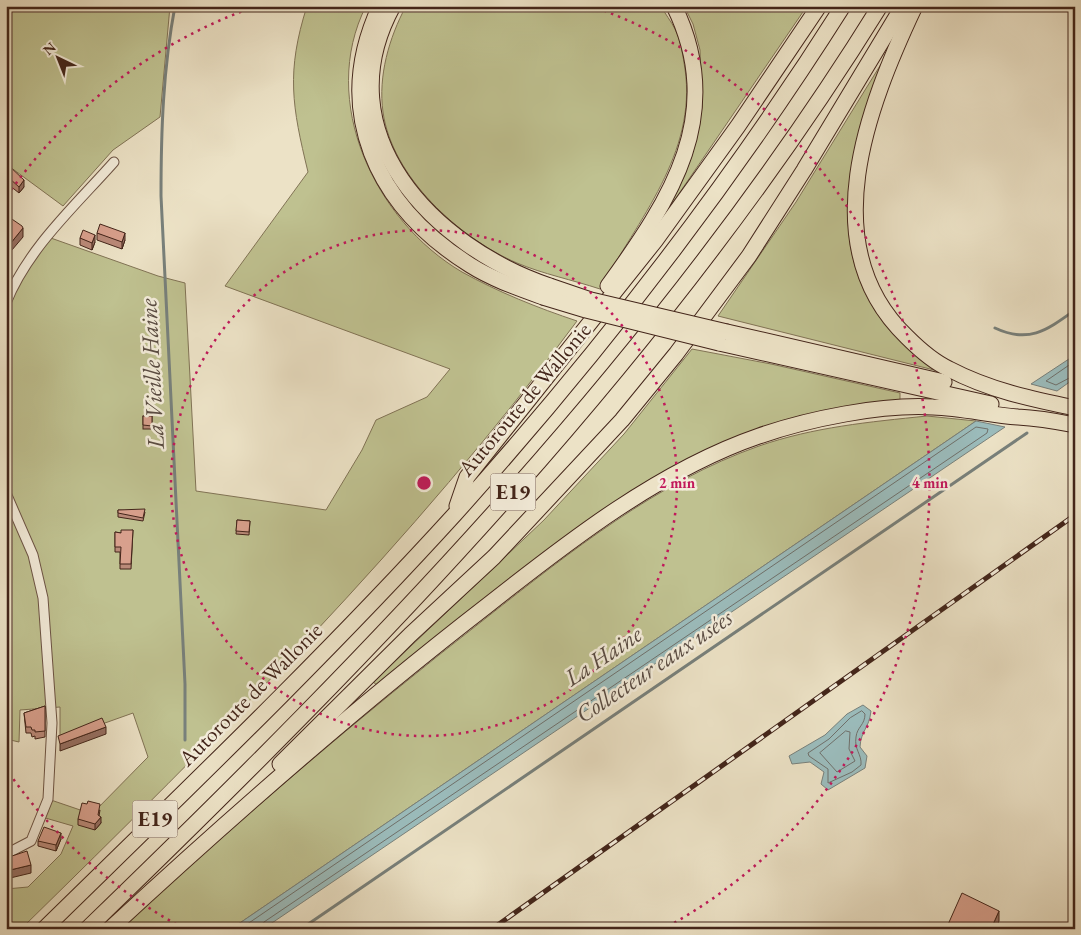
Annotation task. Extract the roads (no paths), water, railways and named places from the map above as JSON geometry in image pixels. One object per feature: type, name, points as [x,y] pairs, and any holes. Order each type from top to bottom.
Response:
[{"type":"highway","points":[[380,6],[370,26],[363,52],[359,99],[364,130],[372,155],[387,185],[405,209],[447,249],[471,265],[546,292],[591,300],[723,338],[1025,411],[1036,417]]},
{"type":"highway","points":[[393,6],[385,22],[376,52],[372,85],[378,136],[392,165],[414,198],[466,246],[546,292]]},
{"type":"highway","points":[[541,387],[662,204],[677,175],[687,148],[694,114],[696,79],[692,53],[685,28],[674,6]]},
{"type":"highway","points":[[454,514],[467,477],[541,387],[655,241],[738,126],[819,6]]},
{"type":"highway","name":"Autoroute de Wallonie","points":[[44,929],[267,710],[454,514],[586,360],[670,253],[756,135],[843,6]]},
{"type":"highway","name":"E19","points":[[88,929],[301,720],[425,589],[545,456],[696,270],[781,153],[880,6]]},
{"type":"highway","points":[[225,822],[260,784],[410,635],[494,557],[622,420],[676,354],[748,256],[804,170],[903,6]]},
{"type":"highway","points":[[915,6],[888,67],[868,123],[862,148],[856,212],[861,260],[867,278],[884,312],[914,345],[947,369],[1009,394]]},
{"type":"highway","points":[[723,338],[990,393],[1009,394],[1075,408]]},
{"type":"highway","points":[[110,929],[225,822],[426,652],[538,565],[625,505],[712,455],[758,436],[790,426],[861,412],[930,406],[980,410],[1018,417],[1036,417],[1075,425]]},
{"type":"street","points":[[6,303],[16,280],[33,255],[114,162]]},
{"type":"street","points":[[6,493],[33,555],[43,598],[52,723],[48,800],[31,841],[6,854]]},
{"type":"water","points":[[1075,355],[1075,378],[1057,391],[1031,384]]},
{"type":"water","points":[[976,421],[1005,427],[263,929],[231,929]]},
{"type":"water","points":[[863,705],[871,711],[860,747],[867,756],[865,768],[828,790],[821,784],[824,772],[810,762],[792,764],[789,756],[825,735],[847,714]]},
{"type":"waterway","name":"La Vieille Haine","points":[[175,6],[168,53],[164,101],[161,196],[185,684],[185,740]]},
{"type":"waterway","points":[[995,328],[1007,333],[1028,335],[1046,329],[1075,310]]},
{"type":"waterway","name":"Collecteur eaux usées","points":[[301,929],[1027,433]]},
{"type":"railway","points":[[492,929],[1075,515]]},
{"type":"water label","name":"La Haine","points":[[603,656]]}]
